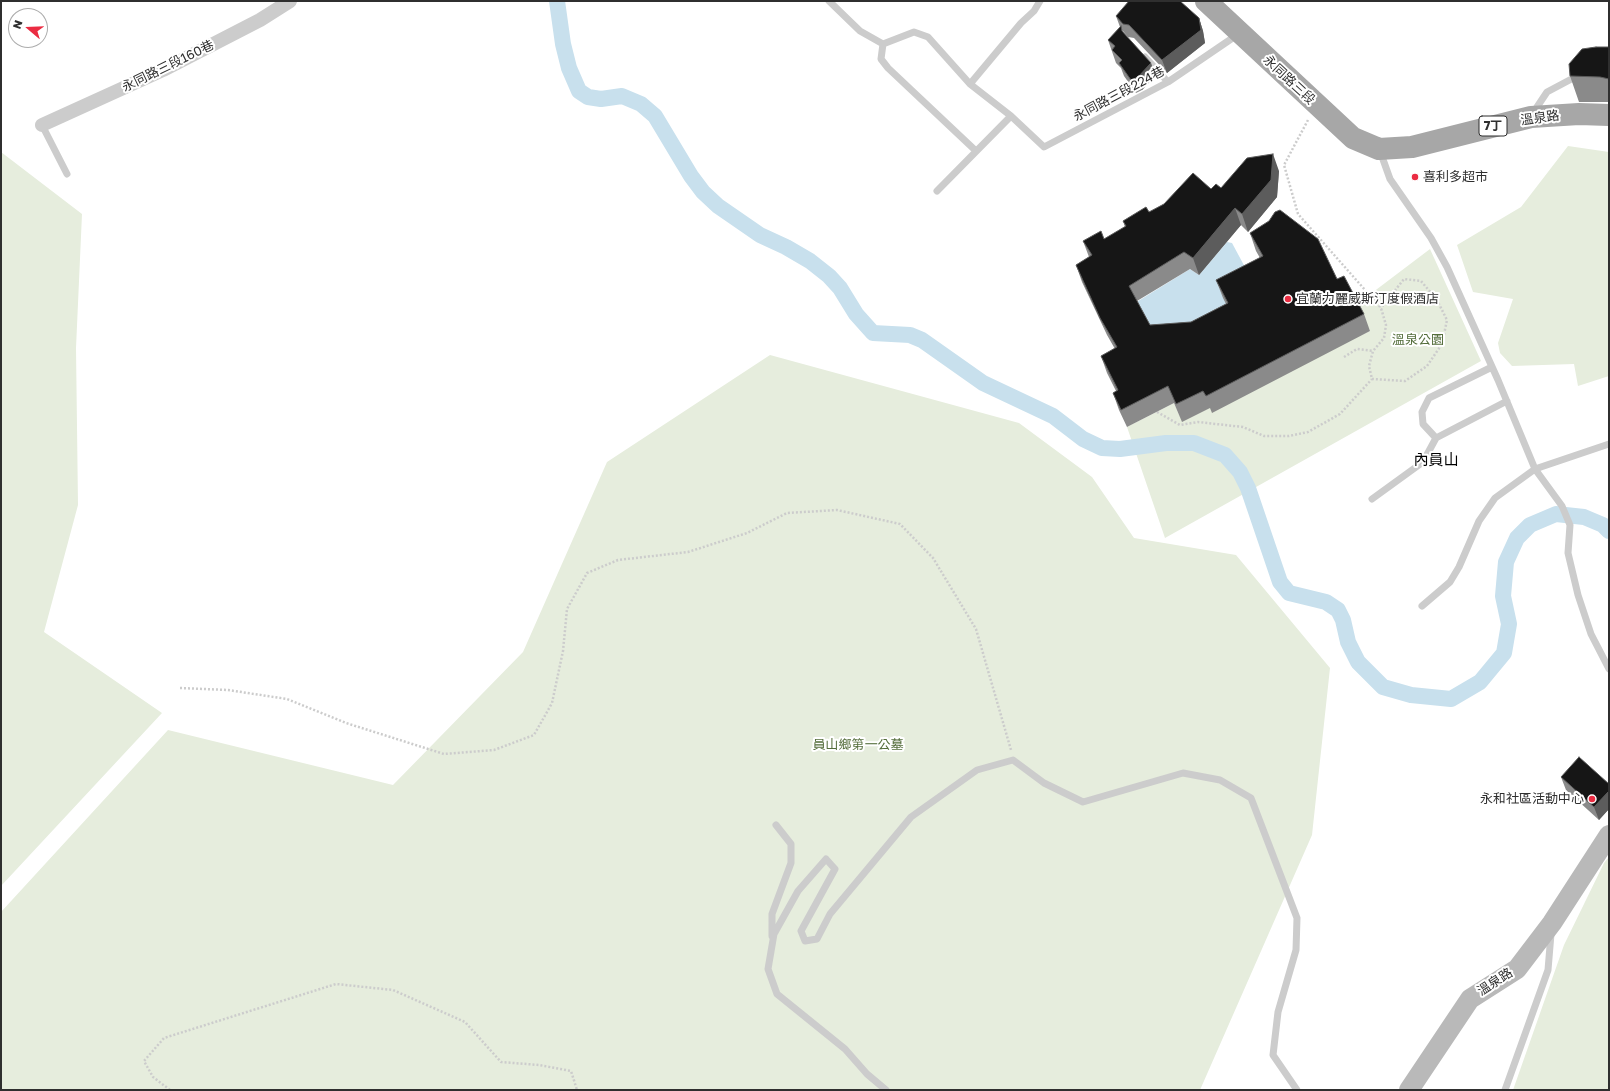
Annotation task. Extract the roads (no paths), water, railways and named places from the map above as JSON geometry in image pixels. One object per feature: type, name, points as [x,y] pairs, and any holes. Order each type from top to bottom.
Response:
[{"type":"main road","name":"永同路三段","points":[[1206,1],[1315,105],[1353,138],[1379,149]]},
{"type":"main road","name":"溫泉路","points":[[1379,149],[1412,147],[1531,117],[1579,114],[1609,115]]},
{"type":"street","name":"永同路三段160巷","points":[[42,125],[163,70],[260,20],[290,1]]},
{"type":"street","name":"溫泉路","points":[[1409,1090],[1470,999],[1516,969],[1552,923],[1609,835]]},
{"type":"lane","points":[[829,1],[860,31],[883,44]]},
{"type":"lane","points":[[970,84],[1021,23],[1034,11],[1040,1]]},
{"type":"lane","points":[[883,44],[914,32],[928,37],[970,84],[1012,116],[937,191]]},
{"type":"lane","name":"永同路三段224巷","points":[[1012,116],[1044,146],[1168,82],[1240,33]]},
{"type":"lane","points":[[883,44],[881,58],[888,68],[976,151]]},
{"type":"lane","points":[[1139,51],[1168,82]]},
{"type":"lane","points":[[1531,117],[1547,92],[1588,70]]},
{"type":"lane","points":[[42,125],[67,174]]},
{"type":"lane","points":[[1379,149],[1390,179],[1431,238],[1447,267],[1535,469],[1562,506],[1570,525],[1568,552],[1578,595],[1591,634],[1609,669]]},
{"type":"lane","points":[[1436,438],[1423,424],[1422,412],[1429,398],[1492,368]]},
{"type":"lane","points":[[1372,499],[1423,462],[1436,438],[1506,401]]},
{"type":"lane","points":[[1422,606],[1450,582],[1459,567],[1479,521],[1495,498],[1535,469],[1609,444]]},
{"type":"lane","points":[[886,1090],[867,1074],[845,1049],[777,994],[768,969],[774,934],[798,891],[826,859],[835,869],[801,931],[805,941],[817,939],[830,914],[911,817],[977,770],[1014,760],[1044,783],[1083,802],[1183,773],[1220,780],[1251,798],[1297,918],[1296,950],[1278,1012],[1273,1055],[1297,1090]]},
{"type":"lane","points":[[771,948],[772,914],[791,863],[791,844],[776,825]]},
{"type":"lane","points":[[1505,1090],[1548,970],[1552,923]]},
{"type":"water","points":[[1227,242],[1232,243],[1253,282],[1234,320],[1156,343],[1135,303],[1190,269],[1199,275]]},
{"type":"waterway","points":[[557,1],[563,44],[569,68],[579,91],[588,97],[601,99],[622,96],[641,104],[655,116],[691,176],[703,192],[718,206],[760,235],[786,247],[810,261],[829,276],[840,288],[856,314],[873,333],[910,335],[922,340],[983,383],[1053,416],[1083,439],[1102,448],[1120,449],[1166,443],[1194,443],[1225,455],[1240,472],[1248,488],[1280,582],[1289,593],[1326,602],[1338,610],[1343,620],[1348,642],[1358,662],[1383,687],[1411,695],[1451,699],[1480,682],[1504,653],[1509,624],[1503,596],[1506,562],[1517,538],[1530,525],[1556,514],[1584,517],[1603,525],[1609,531]]},
{"type":"place","name":"喜利多超市","points":[[1415,177]]},
{"type":"place","name":"宜蘭力麗威斯汀度假酒店","points":[[1288,299]]},
{"type":"place","name":"永和社區活動中心","points":[[1592,799]]},
{"type":"district","name":"內員山","points":[[1436,460]]},
{"type":"park label","name":"溫泉公園","points":[[1418,340]]},
{"type":"park label","name":"員山鄉第一公墓","points":[[858,745]]}]
